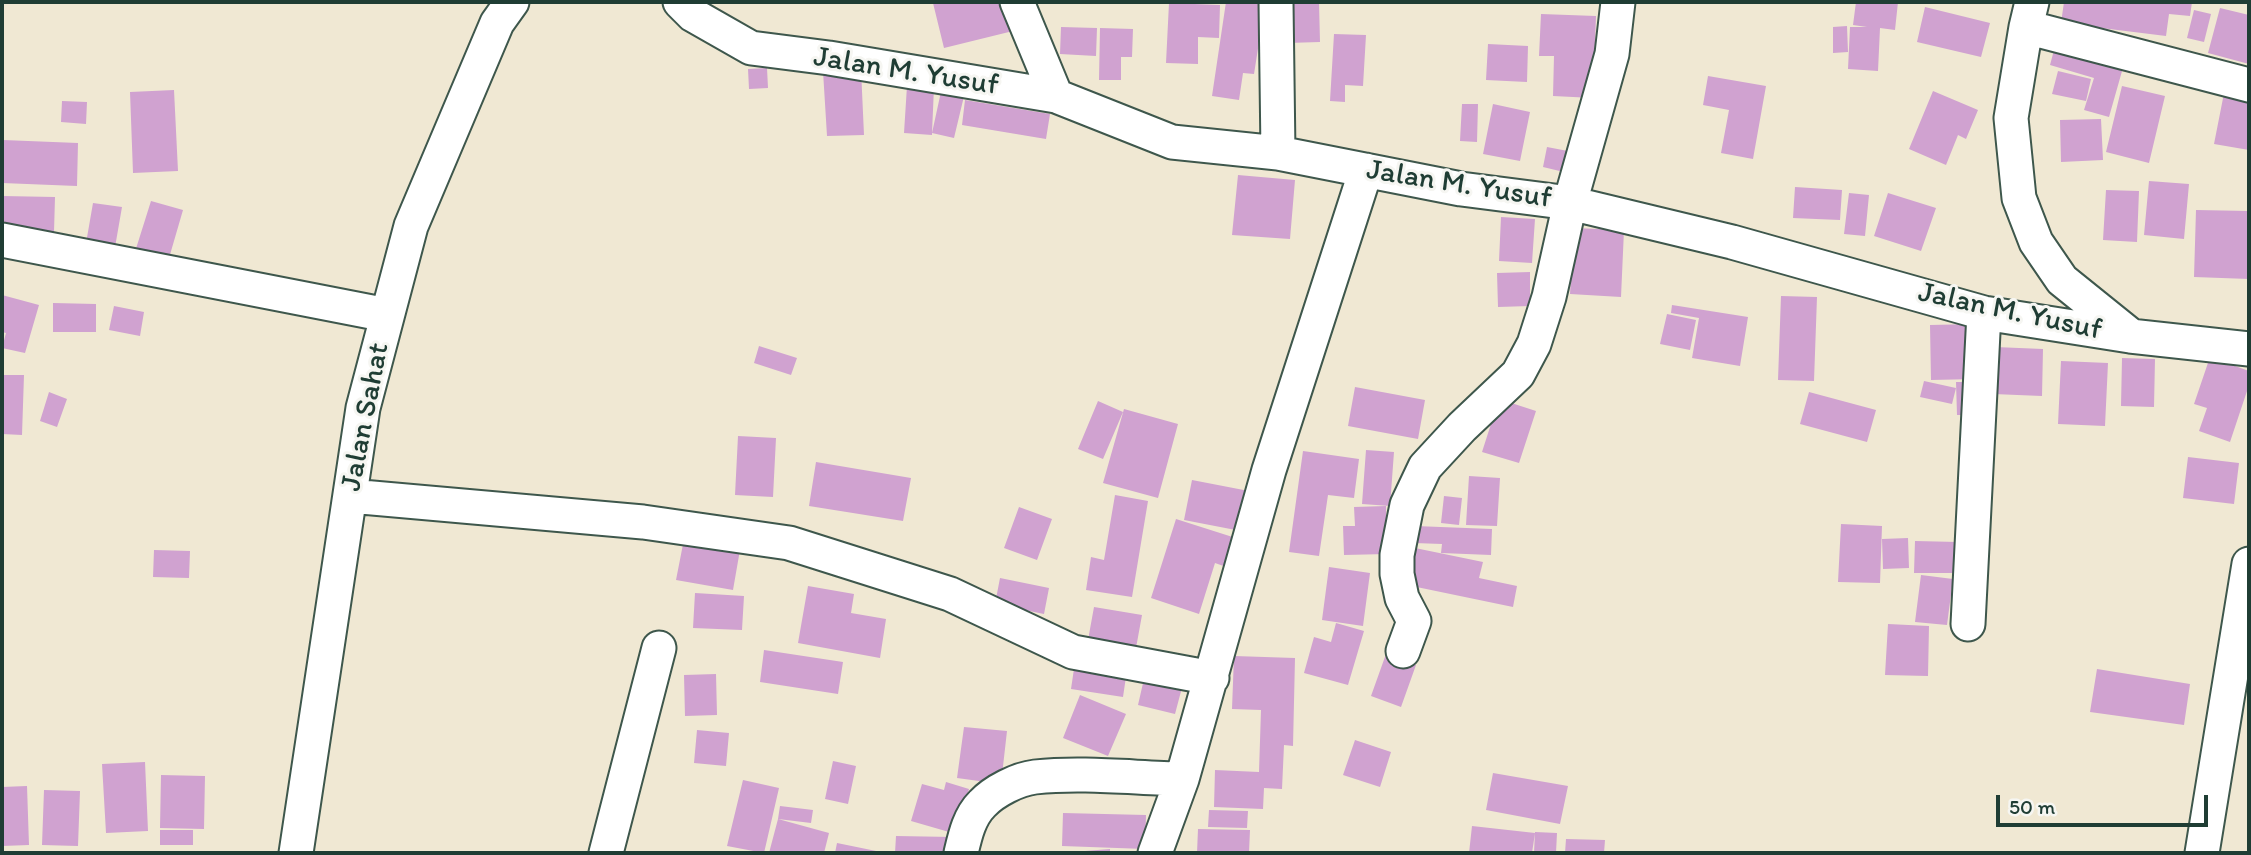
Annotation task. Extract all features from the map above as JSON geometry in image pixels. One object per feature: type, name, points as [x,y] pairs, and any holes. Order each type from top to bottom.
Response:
[{"type":"street","name":"Jalan Sahat","points":[[296,853],[363,408],[411,226],[497,23],[512,2]]},
{"type":"street","name":"Jalan M. Yusuf","points":[[680,2],[693,15],[751,48],[1056,96],[1172,142],[1278,153],[1461,190],[1570,203],[1732,242],[1984,313],[2130,336],[2249,349]]},
{"type":"street","points":[[1017,2],[1056,96]]},
{"type":"street","points":[[1276,2],[1278,153]]},
{"type":"street","points":[[1403,651],[1414,621],[1402,598],[1397,574],[1397,555],[1406,505],[1425,467],[1462,427],[1518,374],[1534,344],[1549,298],[1570,203],[1612,54],[1618,2]]},
{"type":"street","points":[[2130,336],[2062,280],[2036,242],[2019,198],[2011,118],[2029,15],[2249,85]]},
{"type":"street","points":[[1154,853],[1182,779],[1269,470],[1366,170]]},
{"type":"street","points":[[2,240],[387,315]]},
{"type":"street","points":[[1968,624],[1984,313]]},
{"type":"street","points":[[350,496],[643,522],[789,543],[950,594],[1073,652],[1212,678]]},
{"type":"street","points":[[2203,853],[2249,564]]},
{"type":"street","points":[[606,853],[659,648]]},
{"type":"street","points":[[961,853],[968,825],[982,804],[1004,789],[1033,777],[1182,779]]},
{"type":"building","points":[[1006,2],[1013,31],[944,48],[933,3]]},
{"type":"building","points":[[1226,2],[1265,4],[1254,74],[1243,73],[1239,100],[1212,96]]},
{"type":"building","points":[[1285,2],[1319,2],[1320,42],[1287,43]]},
{"type":"building","points":[[1856,2],[1898,2],[1895,30],[1880,28],[1878,71],[1848,69],[1850,27],[1867,27],[1853,25]]},
{"type":"building","points":[[2064,2],[2192,2],[2190,16],[2169,14],[2166,36],[2061,23]]},
{"type":"building","points":[[1169,3],[1220,5],[1219,38],[1198,37],[1198,64],[1166,63]]},
{"type":"building","points":[[1925,7],[1990,23],[1981,57],[1917,42]]},
{"type":"building","points":[[2220,8],[2249,15],[2249,64],[2208,53]]},
{"type":"building","points":[[2194,10],[2211,14],[2204,42],[2187,38]]},
{"type":"building","points":[[1541,14],[1596,16],[1593,98],[1553,96],[1554,56],[1539,56]]},
{"type":"building","points":[[1847,26],[1848,52],[1833,53],[1833,27]]},
{"type":"building","points":[[1061,27],[1097,28],[1096,56],[1060,54]]},
{"type":"building","points":[[1100,28],[1133,29],[1132,57],[1121,57],[1121,80],[1099,80]]},
{"type":"building","points":[[1334,34],[1366,35],[1363,86],[1345,85],[1345,102],[1330,101]]},
{"type":"building","points":[[2057,39],[2126,57],[2109,117],[2084,110],[2094,78],[2050,65]]},
{"type":"building","points":[[1488,44],[1528,46],[1527,82],[1486,80]]},
{"type":"building","points":[[767,68],[768,88],[749,89],[748,69]]},
{"type":"building","points":[[861,69],[864,135],[827,136],[823,71]]},
{"type":"building","points":[[2058,71],[2091,79],[2086,101],[2052,94]]},
{"type":"building","points":[[1708,76],[1766,86],[1753,159],[1721,153],[1729,110],[1703,105]]},
{"type":"building","points":[[2226,83],[2249,88],[2249,150],[2214,144]]},
{"type":"building","points":[[907,86],[934,87],[932,135],[904,133]]},
{"type":"building","points":[[2122,86],[2165,96],[2149,163],[2106,152]]},
{"type":"building","points":[[942,87],[965,92],[954,138],[932,133]]},
{"type":"building","points":[[174,90],[178,171],[133,173],[130,92]]},
{"type":"building","points":[[1933,91],[1978,110],[1966,139],[1958,135],[1946,165],[1909,149]]},
{"type":"building","points":[[965,100],[1050,114],[1046,139],[962,125]]},
{"type":"building","points":[[62,101],[87,102],[86,124],[61,122]]},
{"type":"building","points":[[1462,104],[1478,104],[1477,142],[1460,141]]},
{"type":"building","points":[[1493,104],[1530,112],[1520,161],[1483,154]]},
{"type":"building","points":[[2101,119],[2103,160],[2061,162],[2060,120]]},
{"type":"building","points":[[3,140],[78,143],[77,186],[2,183]]},
{"type":"building","points":[[1547,147],[1573,152],[1568,173],[1543,167]]},
{"type":"building","points":[[1238,175],[1295,180],[1290,239],[1232,235]]},
{"type":"building","points":[[2149,181],[2189,184],[2184,239],[2144,235]]},
{"type":"building","points":[[1795,187],[1842,190],[1840,220],[1793,218]]},
{"type":"building","points":[[2106,190],[2139,191],[2137,242],[2103,240]]},
{"type":"building","points":[[1849,193],[1869,195],[1865,236],[1844,234]]},
{"type":"building","points":[[1888,193],[1936,208],[1921,251],[1874,236]]},
{"type":"building","points":[[2,196],[55,197],[54,232],[2,231]]},
{"type":"building","points":[[151,201],[183,210],[167,265],[134,255]]},
{"type":"building","points":[[93,203],[122,207],[114,253],[85,249]]},
{"type":"building","points":[[2196,210],[2249,211],[2249,279],[2194,277]]},
{"type":"building","points":[[1501,217],[1535,219],[1532,263],[1499,261]]},
{"type":"building","points":[[1574,228],[1624,230],[1621,297],[1570,294]]},
{"type":"building","points":[[1530,272],[1530,306],[1498,307],[1497,273]]},
{"type":"building","points":[[2,295],[39,305],[25,353],[2,348],[6,333],[2,332]]},
{"type":"building","points":[[1781,296],[1817,297],[1814,381],[1778,380]]},
{"type":"building","points":[[53,303],[96,304],[96,332],[53,332]]},
{"type":"building","points":[[1672,305],[1748,317],[1740,366],[1692,358],[1699,318],[1671,313]]},
{"type":"building","points":[[114,306],[144,312],[140,336],[109,330]]},
{"type":"building","points":[[1667,314],[1696,320],[1690,350],[1660,344]]},
{"type":"building","points":[[1975,324],[1977,379],[1931,380],[1930,325]]},
{"type":"building","points":[[759,346],[797,358],[791,375],[754,363]]},
{"type":"building","points":[[1995,347],[2043,349],[2042,396],[1993,394]]},
{"type":"building","points":[[2210,357],[2249,371],[2249,385],[2230,442],[2199,431],[2207,408],[2194,404]]},
{"type":"building","points":[[2122,358],[2155,359],[2154,407],[2121,406]]},
{"type":"building","points":[[2061,361],[2108,363],[2105,426],[2058,424]]},
{"type":"building","points":[[2,375],[24,375],[22,435],[2,434]]},
{"type":"building","points":[[1924,381],[1956,388],[1952,404],[1920,397]]},
{"type":"building","points":[[1956,382],[1978,382],[1978,415],[1957,415]]},
{"type":"building","points":[[1355,387],[1425,400],[1418,439],[1348,426]]},
{"type":"building","points":[[49,392],[67,399],[57,427],[40,421]]},
{"type":"building","points":[[1809,392],[1876,410],[1867,442],[1800,424]]},
{"type":"building","points":[[1499,399],[1536,411],[1519,463],[1482,452]]},
{"type":"building","points":[[1098,401],[1123,412],[1103,459],[1078,449]]},
{"type":"building","points":[[1124,409],[1178,424],[1158,498],[1103,483]]},
{"type":"building","points":[[738,436],[776,438],[773,497],[735,495]]},
{"type":"building","points":[[1366,450],[1394,452],[1390,506],[1362,504]]},
{"type":"building","points":[[1303,451],[1359,459],[1354,498],[1328,495],[1319,556],[1289,552]]},
{"type":"building","points":[[2188,457],[2239,463],[2234,504],[2183,498]]},
{"type":"building","points":[[816,462],[911,478],[903,521],[809,506]]},
{"type":"building","points":[[1469,476],[1500,478],[1497,526],[1466,525]]},
{"type":"building","points":[[1192,480],[1254,492],[1246,532],[1184,520]]},
{"type":"building","points":[[1115,495],[1148,501],[1132,597],[1086,590],[1091,557],[1104,560]]},
{"type":"building","points":[[1444,496],[1462,498],[1459,525],[1441,523]]},
{"type":"building","points":[[1386,506],[1387,554],[1344,555],[1343,526],[1355,526],[1354,507]]},
{"type":"building","points":[[1019,507],[1052,519],[1037,560],[1004,548]]},
{"type":"building","points":[[1176,519],[1242,540],[1232,569],[1215,563],[1199,614],[1151,598]]},
{"type":"building","points":[[1841,524],[1882,526],[1880,583],[1838,582]]},
{"type":"building","points":[[1415,526],[1492,529],[1491,555],[1441,553],[1442,544],[1414,543]]},
{"type":"building","points":[[685,534],[741,544],[733,590],[676,580]]},
{"type":"building","points":[[1908,538],[1909,568],[1883,569],[1882,539]]},
{"type":"building","points":[[1915,541],[1958,542],[1957,573],[1914,573]]},
{"type":"building","points":[[1415,548],[1483,562],[1479,578],[1517,586],[1513,607],[1407,585]]},
{"type":"building","points":[[154,550],[190,551],[189,578],[153,577]]},
{"type":"building","points":[[1329,567],[1370,573],[1363,626],[1322,620]]},
{"type":"building","points":[[1921,575],[1953,579],[1947,625],[1915,622]]},
{"type":"building","points":[[1000,578],[1049,588],[1044,614],[995,604]]},
{"type":"building","points":[[808,586],[854,594],[851,613],[886,619],[880,658],[798,643]]},
{"type":"building","points":[[695,593],[744,596],[742,630],[693,628]]},
{"type":"building","points":[[1094,607],[1142,615],[1134,659],[1086,651]]},
{"type":"building","points":[[1336,623],[1364,631],[1348,685],[1304,673],[1314,637],[1331,642]]},
{"type":"building","points":[[1888,624],[1929,626],[1928,676],[1885,675]]},
{"type":"building","points":[[764,650],[843,662],[838,694],[760,682]]},
{"type":"building","points":[[1386,654],[1416,665],[1401,707],[1371,696]]},
{"type":"building","points":[[1234,656],[1295,658],[1293,746],[1284,745],[1282,789],[1264,788],[1263,809],[1214,807],[1215,770],[1259,772],[1261,710],[1232,709]]},
{"type":"building","points":[[1075,662],[1127,670],[1123,697],[1071,689]]},
{"type":"building","points":[[2097,669],[2190,684],[2184,725],[2090,712]]},
{"type":"building","points":[[1146,670],[1184,680],[1175,714],[1138,705]]},
{"type":"building","points":[[716,674],[717,715],[685,716],[684,675]]},
{"type":"building","points":[[1080,695],[1126,714],[1108,756],[1063,738]]},
{"type":"building","points":[[964,727],[1007,731],[1001,784],[957,778]]},
{"type":"building","points":[[697,730],[729,733],[726,766],[694,763]]},
{"type":"building","points":[[1355,740],[1391,752],[1380,787],[1343,775]]},
{"type":"building","points":[[833,761],[856,766],[848,804],[825,799]]},
{"type":"building","points":[[145,762],[148,831],[106,833],[102,764]]},
{"type":"building","points":[[1493,773],[1568,786],[1560,824],[1486,810]]},
{"type":"building","points":[[161,775],[205,776],[204,829],[160,828]]},
{"type":"building","points":[[743,780],[779,788],[764,853],[727,846]]},
{"type":"building","points":[[946,782],[969,789],[956,834],[911,821],[922,784],[944,790]]},
{"type":"building","points":[[27,786],[29,845],[2,846],[2,787]]},
{"type":"building","points":[[44,790],[80,791],[78,846],[42,845]]},
{"type":"building","points":[[780,806],[813,810],[811,823],[778,819]]},
{"type":"building","points":[[1209,810],[1248,811],[1247,828],[1208,827]]},
{"type":"building","points":[[1063,813],[1146,815],[1145,849],[1062,846]]},
{"type":"building","points":[[778,819],[829,833],[824,853],[769,853]]},
{"type":"building","points":[[1472,826],[1535,833],[1532,853],[1469,853]]},
{"type":"building","points":[[1198,829],[1250,830],[1249,853],[1197,853]]},
{"type":"building","points":[[160,830],[193,830],[193,845],[160,845]]},
{"type":"building","points":[[1535,832],[1557,833],[1556,853],[1534,853]]},
{"type":"building","points":[[896,836],[953,837],[952,853],[895,853]]},
{"type":"building","points":[[1566,839],[1605,840],[1604,853],[1565,853]]},
{"type":"building","points":[[837,843],[881,852],[881,853],[835,853]]},
{"type":"building","points":[[1110,849],[1110,853],[1085,853],[1085,851]]}]
